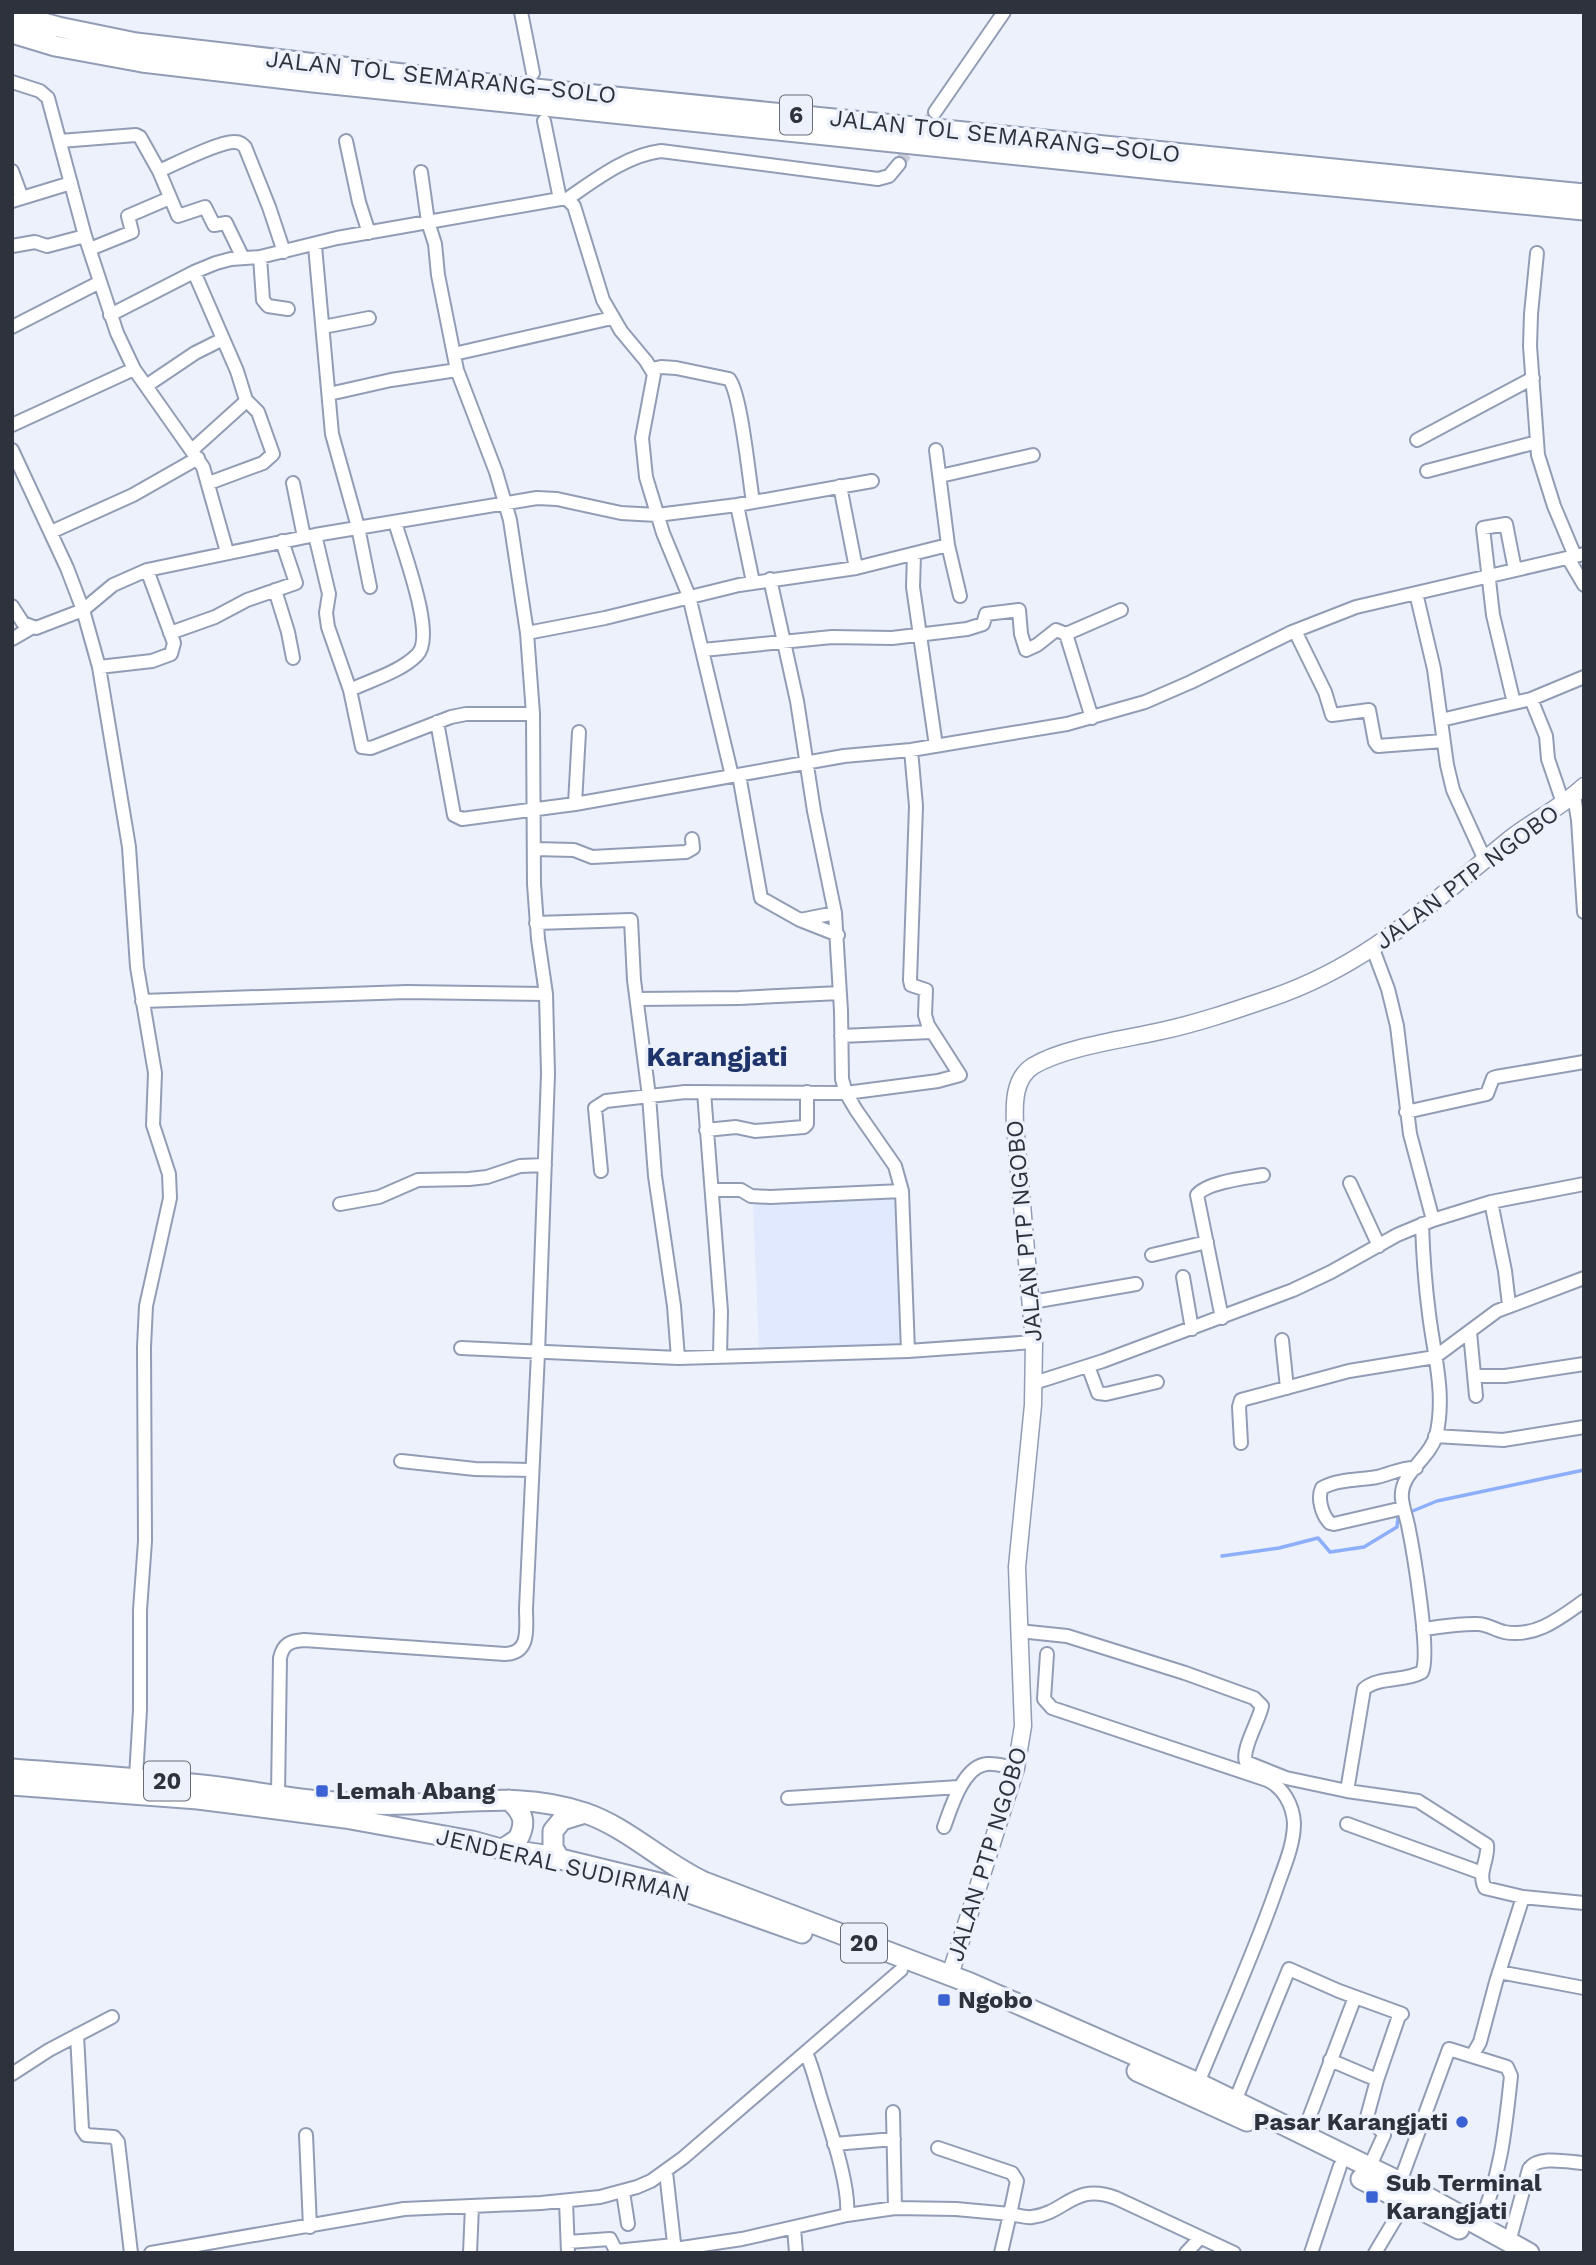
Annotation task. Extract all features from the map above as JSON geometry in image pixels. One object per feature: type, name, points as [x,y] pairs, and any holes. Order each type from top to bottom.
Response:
[{"type":"highway","name":"JALAN TOL SEMARANG–SOLO","points":[[12,13],[58,27],[136,43],[474,82],[1584,194]]},
{"type":"highway","name":"JALAN TOL SEMARANG–SOLO","points":[[12,33],[55,46],[142,62],[313,82],[1173,172],[1584,210]]},
{"type":"highway","name":"JENDERAL SUDIRMAN","points":[[12,1769],[136,1777],[322,1801],[407,1804],[509,1800],[546,1803],[586,1813],[619,1830],[680,1871],[704,1882],[950,1975],[1198,2083],[1232,2107],[1340,2166],[1479,2226],[1506,2248]]},
{"type":"highway","name":"JENDERAL SUDIRMAN","points":[[12,1785],[160,1794],[290,1810],[460,1838],[560,1859],[679,1889],[984,2002],[1232,2107],[1303,2134],[1369,2168],[1403,2192],[1506,2248],[1529,2253]]},
{"type":"highway","points":[[503,1849],[519,1839],[523,1828],[521,1812],[509,1800]]},
{"type":"highway","points":[[560,1859],[551,1840],[552,1831],[562,1820],[586,1813]]},
{"type":"main road","name":"JALAN PTP NGOBO","points":[[950,1975],[1016,1768],[1023,1726],[1018,1550],[1034,1383],[1034,1342],[1015,1124],[1016,1093],[1026,1073],[1040,1062],[1056,1056],[1192,1024],[1271,998],[1326,975],[1373,949],[1524,828],[1574,795]]},
{"type":"street","points":[[521,12],[533,73]]},
{"type":"street","points":[[934,112],[1004,12]]},
{"type":"street","points":[[12,82],[45,94],[50,103],[85,236],[123,348],[134,369],[195,454],[209,483],[227,552]]},
{"type":"street","points":[[544,121],[563,199],[574,206],[578,216],[603,300],[612,318],[652,369],[654,379],[643,422],[642,438],[646,477],[657,515],[689,596],[736,776],[761,898],[800,920],[838,935]]},
{"type":"street","points":[[60,141],[136,135],[145,143],[179,217],[205,206],[214,225],[226,223],[243,258]]},
{"type":"street","points":[[159,171],[223,144],[235,141],[241,144],[245,147],[284,252]]},
{"type":"street","points":[[346,141],[359,202],[369,233]]},
{"type":"street","points":[[110,314],[216,263],[315,246],[337,238],[563,199],[645,154],[662,151],[878,179],[889,176],[899,164]]},
{"type":"street","points":[[12,171],[17,200],[71,183]]},
{"type":"street","points":[[278,1795],[280,1658],[284,1646],[289,1642],[304,1640],[505,1654],[518,1651],[524,1647],[526,1641],[548,1074],[546,994],[536,923],[533,715],[527,633],[515,546],[505,502],[457,370],[421,172]]},
{"type":"street","points":[[90,249],[132,232],[129,216],[170,198]]},
{"type":"street","points":[[12,246],[35,242],[47,246],[85,236]]},
{"type":"street","points":[[315,246],[332,434],[358,527],[370,587]]},
{"type":"street","points":[[1537,253],[1531,314],[1540,467],[1584,585]]},
{"type":"street","points":[[260,257],[263,300],[268,306],[288,309]]},
{"type":"street","points":[[194,272],[246,400],[258,412],[273,454],[263,463],[209,483]]},
{"type":"street","points":[[12,327],[100,282]]},
{"type":"street","points":[[323,327],[369,318]]},
{"type":"street","points":[[454,354],[612,318]]},
{"type":"street","points":[[146,386],[195,353],[223,339]]},
{"type":"street","points":[[652,369],[676,368],[729,379],[733,384],[739,402],[753,502]]},
{"type":"street","points":[[12,425],[134,369]]},
{"type":"street","points":[[329,394],[391,380],[457,370]]},
{"type":"street","points":[[1417,440],[1533,378]]},
{"type":"street","points":[[51,532],[133,495],[195,454],[246,400]]},
{"type":"street","points":[[1426,471],[1537,442]]},
{"type":"street","points":[[12,450],[51,532],[83,610],[99,667],[129,847],[142,1001],[155,1073],[153,1125],[166,1160],[170,1186],[165,1223],[146,1306],[145,1541],[140,1610],[140,1710],[136,1777]]},
{"type":"street","points":[[936,450],[948,545],[960,596]]},
{"type":"street","points":[[940,476],[1033,455]]},
{"type":"street","points":[[12,639],[31,628],[83,610],[113,585],[147,570],[358,527],[537,498],[557,499],[621,513],[657,515],[737,505],[872,481]]},
{"type":"street","points":[[293,483],[330,594],[326,613],[328,627],[350,690],[364,748],[371,748],[437,722],[466,714],[533,715]]},
{"type":"street","points":[[840,486],[856,568]]},
{"type":"street","points":[[737,505],[753,582]]},
{"type":"street","points":[[350,690],[408,662],[419,654],[424,645],[424,623],[395,522]]},
{"type":"street","points":[[1514,703],[1500,649],[1487,577],[1483,528],[1506,524],[1515,570]]},
{"type":"street","points":[[170,633],[296,582],[282,541]]},
{"type":"street","points":[[527,633],[605,618],[753,582],[856,568],[948,545]]},
{"type":"street","points":[[914,554],[913,587],[936,746]]},
{"type":"street","points":[[437,722],[452,809],[457,818],[534,810],[844,756],[911,750],[1043,729],[1092,718],[1164,694],[1295,631],[1356,607],[1575,556]]},
{"type":"street","points":[[99,667],[152,661],[166,657],[174,648],[147,570]]},
{"type":"street","points":[[771,579],[797,701],[805,763],[835,913],[842,1079],[846,1093],[895,1166],[902,1191],[908,1351]]},
{"type":"street","points":[[275,590],[293,658]]},
{"type":"street","points":[[1416,593],[1434,669],[1443,741],[1453,790],[1485,860]]},
{"type":"street","points":[[12,606],[23,623],[31,628]]},
{"type":"street","points":[[703,650],[832,637],[892,638],[978,627],[983,624],[986,614],[1010,610],[1018,610],[1026,650],[1056,630],[1066,634],[1121,610]]},
{"type":"street","points":[[1295,631],[1325,692],[1332,715],[1369,710],[1378,746],[1443,741]]},
{"type":"street","points":[[1066,634],[1092,718]]},
{"type":"street","points":[[1441,720],[1531,699],[1584,677]]},
{"type":"street","points":[[1531,699],[1546,736],[1548,759],[1574,795],[1584,912]]},
{"type":"street","points":[[575,804],[579,732]]},
{"type":"street","points":[[601,1171],[596,1108],[614,1099],[704,1092],[846,1093],[938,1081],[960,1075],[930,1032],[925,1015],[926,990],[914,988],[910,980],[916,806],[911,750]]},
{"type":"street","points":[[534,849],[574,850],[592,857],[686,852],[693,848],[692,839]]},
{"type":"street","points":[[800,920],[835,913]]},
{"type":"street","points":[[536,923],[630,919],[655,1176],[674,1306],[678,1358]]},
{"type":"street","points":[[1347,1791],[1364,1689],[1371,1684],[1415,1676],[1422,1672],[1426,1663],[1402,1488],[1406,1478],[1429,1452],[1436,1436],[1440,1400],[1426,1287],[1428,1222],[1406,1112],[1401,1045],[1388,989],[1373,949]]},
{"type":"street","points":[[142,1001],[407,992],[546,994]]},
{"type":"street","points":[[637,999],[840,993]]},
{"type":"street","points":[[841,1036],[930,1032]]},
{"type":"street","points":[[1406,1112],[1487,1094],[1496,1077],[1584,1062]]},
{"type":"street","points":[[704,1092],[721,1311],[720,1356]]},
{"type":"street","points":[[706,1130],[736,1127],[755,1131],[804,1127],[807,1092]]},
{"type":"street","points":[[340,1204],[379,1196],[418,1180],[469,1180],[520,1167],[545,1165]]},
{"type":"street","points":[[1222,1318],[1197,1195],[1201,1189],[1263,1175]]},
{"type":"street","points":[[1350,1184],[1379,1246]]},
{"type":"street","points":[[1034,1383],[1192,1329],[1314,1281],[1428,1222],[1491,1202],[1584,1184]]},
{"type":"street","points":[[713,1190],[741,1190],[751,1196],[902,1191]]},
{"type":"street","points":[[1491,1202],[1509,1306]]},
{"type":"street","points":[[1152,1255],[1207,1242]]},
{"type":"street","points":[[1183,1277],[1192,1329]]},
{"type":"street","points":[[1241,1443],[1241,1400],[1349,1371],[1435,1357],[1497,1311],[1584,1278]]},
{"type":"street","points":[[1032,1302],[1136,1284]]},
{"type":"street","points":[[1470,1332],[1476,1396]]},
{"type":"street","points":[[1282,1339],[1287,1388]]},
{"type":"street","points":[[461,1348],[678,1358],[908,1351],[1034,1342]]},
{"type":"street","points":[[1474,1376],[1506,1376],[1584,1364]]},
{"type":"street","points":[[1088,1366],[1098,1393],[1106,1394],[1157,1382]]},
{"type":"street","points":[[1436,1436],[1503,1440],[1584,1427]]},
{"type":"street","points":[[401,1461],[475,1469],[531,1470]]},
{"type":"street","points":[[1403,1509],[1334,1524],[1326,1520],[1319,1494],[1322,1488],[1331,1484],[1416,1468]]},
{"type":"street","points":[[1423,1629],[1475,1623],[1507,1632],[1532,1631],[1558,1619],[1584,1601]]},
{"type":"street","points":[[1019,1631],[1067,1636],[1185,1672],[1254,1698],[1262,1706],[1244,1756],[1246,1762],[1286,1778],[1347,1791],[1408,1798],[1430,1807],[1487,1844],[1482,1873],[1485,1888],[1523,1898],[1584,1903]]},
{"type":"street","points":[[1047,1654],[1044,1699],[1052,1708],[1267,1780],[1280,1787],[1287,1799],[1294,1821],[1292,1843],[1255,1950],[1198,2083]]},
{"type":"street","points":[[944,1826],[959,1787],[972,1773],[987,1763],[1016,1768]]},
{"type":"street","points":[[788,1798],[959,1787]]},
{"type":"street","points":[[1347,1824],[1482,1873]]},
{"type":"street","points":[[1472,2056],[1480,2042],[1523,1898]]},
{"type":"street","points":[[1232,2107],[1289,1969],[1401,2013],[1367,2117],[1370,2124],[1381,2129],[1384,2136],[1369,2168]]},
{"type":"street","points":[[151,2253],[404,2209],[566,2201],[623,2192],[666,2172],[901,1970]]},
{"type":"street","points":[[1499,1972],[1584,1988]]},
{"type":"street","points":[[1303,2134],[1355,1997]]},
{"type":"street","points":[[12,2074],[49,2050],[111,2017]]},
{"type":"street","points":[[77,2035],[82,2129],[86,2135],[114,2137],[118,2141],[131,2253]]},
{"type":"street","points":[[1376,2253],[1403,2192],[1449,2049],[1504,2066],[1509,2069],[1511,2076],[1503,2152],[1490,2200],[1479,2226]]},
{"type":"street","points":[[806,2053],[813,2068],[834,2144],[847,2201],[847,2216]]},
{"type":"street","points":[[1330,2060],[1377,2080]]},
{"type":"street","points":[[893,2112],[895,2208]]},
{"type":"street","points":[[306,2135],[310,2227]]},
{"type":"street","points":[[834,2144],[894,2140]]},
{"type":"street","points":[[938,2148],[1016,2176],[1001,2253]]},
{"type":"street","points":[[1506,2248],[1532,2164],[1540,2161],[1584,2163]]},
{"type":"street","points":[[1311,2253],[1340,2166]]},
{"type":"street","points":[[666,2172],[675,2249]]},
{"type":"street","points":[[623,2192],[628,2224]]},
{"type":"street","points":[[566,2201],[568,2248],[610,2239],[617,2251],[716,2244],[895,2208],[956,2209],[1038,2216],[1079,2196],[1101,2193],[1234,2253]]},
{"type":"street","points":[[470,2253],[472,2206]]},
{"type":"street","points":[[794,2228],[796,2253]]},
{"type":"street","points":[[1186,2253],[1200,2238]]},
{"type":"shaded area","points":[[900,1193],[904,1344],[759,1349],[753,1200]]},
{"type":"waterway","points":[[1222,1556],[1279,1548],[1318,1538],[1330,1552],[1364,1547],[1397,1527],[1398,1517],[1437,1501],[1584,1470]]},
{"type":"tunnel","points":[[899,164],[935,112]]},
{"type":"place","name":"Lemah Abang","points":[[322,1791]]},
{"type":"place","name":"Ngobo","points":[[944,2000]]},
{"type":"place","name":"Pasar Karangjati","points":[[1462,2122]]},
{"type":"place","name":"Sub Terminal Karangjati","points":[[1372,2197]]},
{"type":"district","name":"Karangjati","points":[[717,1056]]}]
